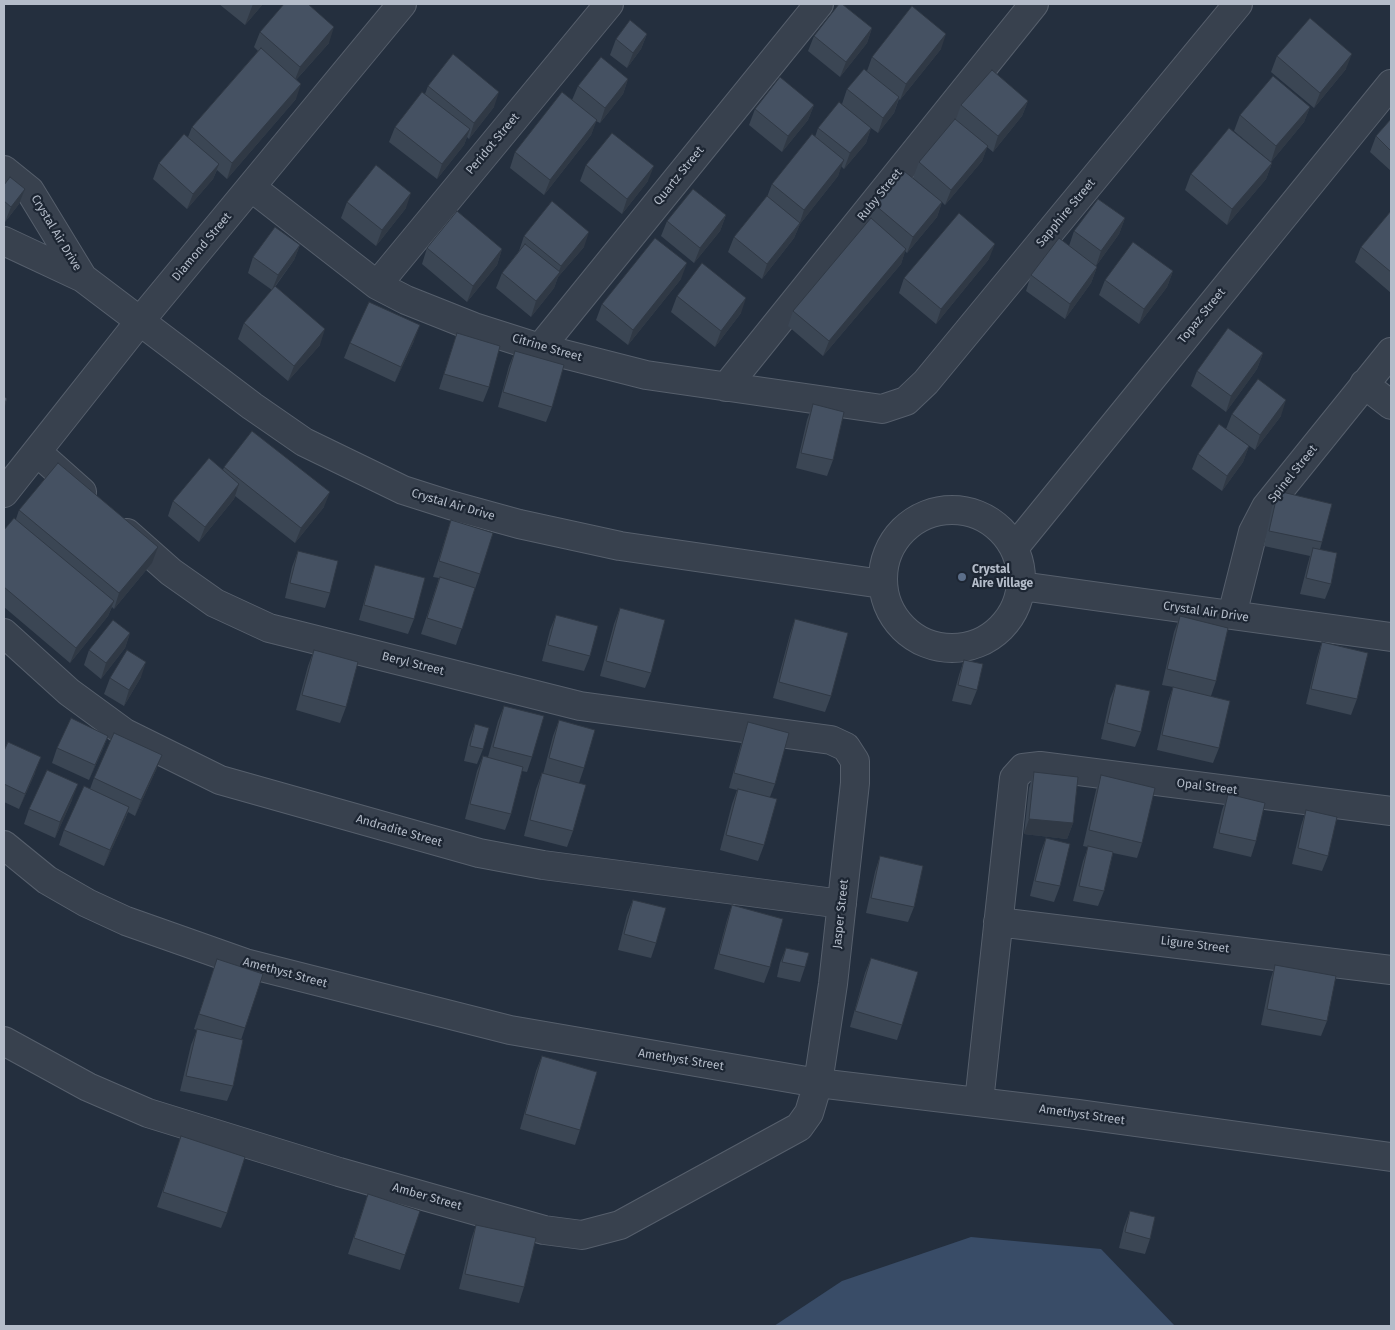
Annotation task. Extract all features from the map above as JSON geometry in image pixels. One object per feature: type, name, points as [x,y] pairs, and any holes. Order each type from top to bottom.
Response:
[{"type":"street","name":"Diamond Street","points":[[4,493],[140,321],[402,4]]},
{"type":"street","name":"Peridot Street","points":[[377,285],[609,4]]},
{"type":"street","name":"Quartz Street","points":[[540,348],[819,4]]},
{"type":"street","name":"Ruby Street","points":[[726,387],[1034,4]]},
{"type":"street","name":"Sapphire Street","points":[[882,409],[906,401],[926,382],[1238,4]]},
{"type":"street","name":"Topaz Street","points":[[1014,548],[1391,84]]},
{"type":"street","name":"Crystal Air Drive","points":[[4,170],[30,191],[84,278]]},
{"type":"street","name":"Citrine Street","points":[[251,188],[377,285],[406,300],[474,327],[540,348],[646,375],[882,409]]},
{"type":"street","name":"Crystal Air Drive","points":[[4,241],[84,278],[252,406],[304,442],[403,490],[519,524],[620,546],[882,584]]},
{"type":"street","name":"Spinel Street","points":[[1232,615],[1253,532],[1266,507],[1391,352]]},
{"type":"street","points":[[1364,384],[1391,405]]},
{"type":"street","name":"Beryl Street","points":[[37,452],[171,572],[215,603],[269,628],[580,706],[831,740],[846,747]]},
{"type":"street","points":[[958,510],[980,515],[1000,529],[1014,548],[1020,567],[1021,586],[1015,608],[1002,628],[984,641],[962,649],[939,648],[917,641],[900,626],[887,607],[882,584],[884,560],[894,539],[912,522],[934,512],[958,510]]},
{"type":"street","name":"Crystal Air Drive","points":[[1021,586],[1391,637]]},
{"type":"street","name":"Andradite Street","points":[[4,633],[69,692],[125,733],[220,780],[479,853],[543,865],[842,904]]},
{"type":"street","name":"Jasper Street","points":[[818,1082],[833,984],[855,783],[856,760],[846,747]]},
{"type":"street","name":"Opal Street","points":[[998,922],[1014,778],[1023,768],[1040,766],[1391,811]]},
{"type":"street","name":"Amethyst Street","points":[[4,845],[47,880],[87,904],[126,921],[245,964],[510,1030],[818,1082],[1391,1157]]},
{"type":"street","points":[[979,1102],[998,922]]},
{"type":"street","name":"Ligure Street","points":[[998,922],[1391,970]]},
{"type":"street","name":"Amber Street","points":[[4,1041],[88,1088],[148,1113],[339,1172],[544,1230],[582,1235],[620,1225],[799,1127],[810,1113],[818,1082]]},
{"type":"water","points":[[971,1237],[1101,1249],[1175,1326],[774,1326],[842,1281]]},
{"type":"building","points":[[284,4],[308,4],[334,27],[300,67],[260,32]]},
{"type":"building","points":[[839,4],[842,4],[872,28],[846,62],[814,36]]},
{"type":"building","points":[[912,6],[946,34],[906,84],[872,57]]},
{"type":"building","points":[[1310,18],[1352,54],[1320,93],[1277,56]]},
{"type":"building","points":[[630,20],[647,34],[633,53],[616,39]]},
{"type":"building","points":[[261,48],[301,84],[232,163],[192,127]]},
{"type":"building","points":[[453,54],[499,92],[474,123],[428,86]]},
{"type":"building","points":[[601,57],[628,79],[605,108],[578,86]]},
{"type":"building","points":[[864,69],[899,97],[883,118],[847,89]]},
{"type":"building","points":[[992,70],[1028,101],[998,136],[961,105]]},
{"type":"building","points":[[1273,76],[1310,107],[1276,146],[1240,115]]},
{"type":"building","points":[[780,77],[814,105],[788,136],[755,109]]},
{"type":"building","points":[[422,92],[470,129],[442,164],[395,127]]},
{"type":"building","points":[[562,92],[597,120],[550,180],[515,152]]},
{"type":"building","points":[[839,102],[871,128],[850,153],[818,128]]},
{"type":"building","points":[[955,119],[988,146],[951,190],[919,162]]},
{"type":"building","points":[[1391,119],[1391,151],[1376,136]]},
{"type":"building","points":[[1229,128],[1272,163],[1232,209],[1191,174]]},
{"type":"building","points":[[612,133],[654,166],[627,199],[586,165]]},
{"type":"building","points":[[184,134],[219,164],[193,194],[159,163]]},
{"type":"building","points":[[812,134],[844,160],[804,210],[772,184]]},
{"type":"building","points":[[376,165],[411,193],[382,230],[347,202]]},
{"type":"building","points":[[904,171],[942,202],[913,237],[875,205]]},
{"type":"building","points":[[10,177],[25,189],[11,207],[4,201],[4,185]]},
{"type":"building","points":[[693,189],[726,215],[700,248],[667,221]]},
{"type":"building","points":[[767,196],[800,223],[767,264],[734,237]]},
{"type":"building","points":[[1098,199],[1125,218],[1101,251],[1074,231]]},
{"type":"building","points":[[552,201],[589,232],[561,266],[524,236]]},
{"type":"building","points":[[457,211],[502,249],[473,286],[427,248]]},
{"type":"building","points":[[1391,211],[1391,272],[1361,247]]},
{"type":"building","points":[[959,213],[995,244],[941,309],[904,278]]},
{"type":"building","points":[[871,218],[906,249],[829,341],[793,311]]},
{"type":"building","points":[[275,227],[300,245],[278,275],[253,257]]},
{"type":"building","points":[[655,238],[687,263],[633,330],[602,304]]},
{"type":"building","points":[[1059,238],[1097,267],[1070,304],[1031,275]]},
{"type":"building","points":[[1133,242],[1173,271],[1144,309],[1105,280]]},
{"type":"building","points":[[525,244],[560,272],[536,301],[502,273]]},
{"type":"building","points":[[702,263],[746,298],[721,331],[677,296]]},
{"type":"building","points":[[275,286],[325,329],[294,366],[244,323]]},
{"type":"building","points":[[369,302],[420,325],[401,367],[350,343]]},
{"type":"building","points":[[1228,328],[1263,353],[1231,396],[1197,371]]},
{"type":"building","points":[[457,333],[500,346],[489,387],[444,374]]},
{"type":"building","points":[[515,351],[564,365],[552,407],[503,392]]},
{"type":"building","points":[[1258,379],[1286,400],[1260,435],[1232,414]]},
{"type":"building","points":[[813,404],[844,412],[833,460],[801,453]]},
{"type":"building","points":[[1219,424],[1249,446],[1227,476],[1198,454]]},
{"type":"building","points":[[252,431],[330,492],[301,528],[224,467]]},
{"type":"building","points":[[209,458],[239,484],[205,527],[173,501]]},
{"type":"building","points":[[58,463],[158,547],[119,593],[19,510]]},
{"type":"building","points":[[1278,491],[1332,504],[1322,542],[1269,531]]},
{"type":"building","points":[[14,518],[114,601],[76,648],[4,587],[4,530]]},
{"type":"building","points":[[451,520],[493,533],[480,574],[439,561]]},
{"type":"building","points":[[1313,548],[1337,553],[1331,584],[1306,578]]},
{"type":"building","points":[[298,551],[338,561],[330,593],[290,583]]},
{"type":"building","points":[[375,565],[425,578],[414,619],[364,605]]},
{"type":"building","points":[[440,577],[475,588],[462,629],[427,618]]},
{"type":"building","points":[[620,608],[665,620],[651,673],[606,661]]},
{"type":"building","points":[[556,615],[598,626],[590,656],[548,645]]},
{"type":"building","points":[[1180,616],[1228,628],[1216,681],[1167,669]]},
{"type":"building","points":[[795,619],[848,633],[831,696],[779,682]]},
{"type":"building","points":[[113,620],[130,633],[106,663],[89,650]]},
{"type":"building","points":[[1322,642],[1368,653],[1357,699],[1311,689]]},
{"type":"building","points":[[127,650],[146,662],[129,690],[110,678]]},
{"type":"building","points":[[314,650],[358,662],[346,707],[302,695]]},
{"type":"building","points":[[964,660],[983,664],[977,690],[958,685]]},
{"type":"building","points":[[1116,684],[1150,691],[1141,732],[1107,723]]},
{"type":"building","points":[[1173,687],[1230,701],[1219,748],[1162,735]]},
{"type":"building","points":[[504,706],[544,716],[532,757],[493,747]]},
{"type":"building","points":[[71,718],[108,736],[95,765],[57,748]]},
{"type":"building","points":[[559,720],[595,730],[584,768],[549,758]]},
{"type":"building","points":[[748,722],[789,733],[775,784],[734,773]]},
{"type":"building","points":[[475,724],[489,728],[483,749],[470,746]]},
{"type":"building","points":[[114,733],[162,755],[141,800],[94,778]]},
{"type":"building","points":[[8,742],[41,757],[25,794],[4,784],[4,751]]},
{"type":"building","points":[[483,756],[523,767],[511,814],[470,804]]},
{"type":"building","points":[[47,770],[78,784],[60,822],[29,809]]},
{"type":"building","points":[[1034,772],[1078,777],[1073,823],[1029,819]]},
{"type":"building","points":[[542,773],[586,785],[573,831],[530,820]]},
{"type":"building","points":[[1101,775],[1155,788],[1142,843],[1089,830]]},
{"type":"building","points":[[84,786],[129,807],[110,850],[64,830]]},
{"type":"building","points":[[738,789],[777,799],[764,845],[726,835]]},
{"type":"building","points":[[1228,794],[1265,803],[1256,841],[1219,833]]},
{"type":"building","points":[[1306,810],[1337,817],[1328,856],[1298,848]]},
{"type":"building","points":[[1046,838],[1070,844],[1060,886],[1035,881]]},
{"type":"building","points":[[1088,846],[1113,852],[1104,891],[1079,886]]},
{"type":"building","points":[[880,856],[923,866],[914,907],[871,898]]},
{"type":"building","points":[[633,900],[666,908],[656,943],[624,934]]},
{"type":"building","points":[[732,905],[783,919],[770,967],[719,954]]},
{"type":"building","points":[[786,948],[809,953],[805,967],[782,962]]},
{"type":"building","points":[[871,958],[918,972],[902,1025],[855,1011]]},
{"type":"building","points":[[217,959],[263,974],[245,1028],[199,1014]]},
{"type":"building","points":[[1275,965],[1336,976],[1327,1021],[1267,1009]]},
{"type":"building","points":[[197,1029],[243,1040],[233,1086],[186,1076]]},
{"type":"building","points":[[542,1056],[597,1072],[580,1130],[525,1114]]},
{"type":"building","points":[[181,1136],[245,1157],[227,1213],[163,1192]]},
{"type":"building","points":[[368,1194],[420,1211],[405,1255],[354,1238]]},
{"type":"building","points":[[1130,1211],[1155,1217],[1150,1239],[1125,1232]]},
{"type":"building","points":[[476,1225],[536,1238],[524,1287],[465,1274]]},
{"type":"place","name":"Crystal Aire Village","points":[[962,577]]}]
